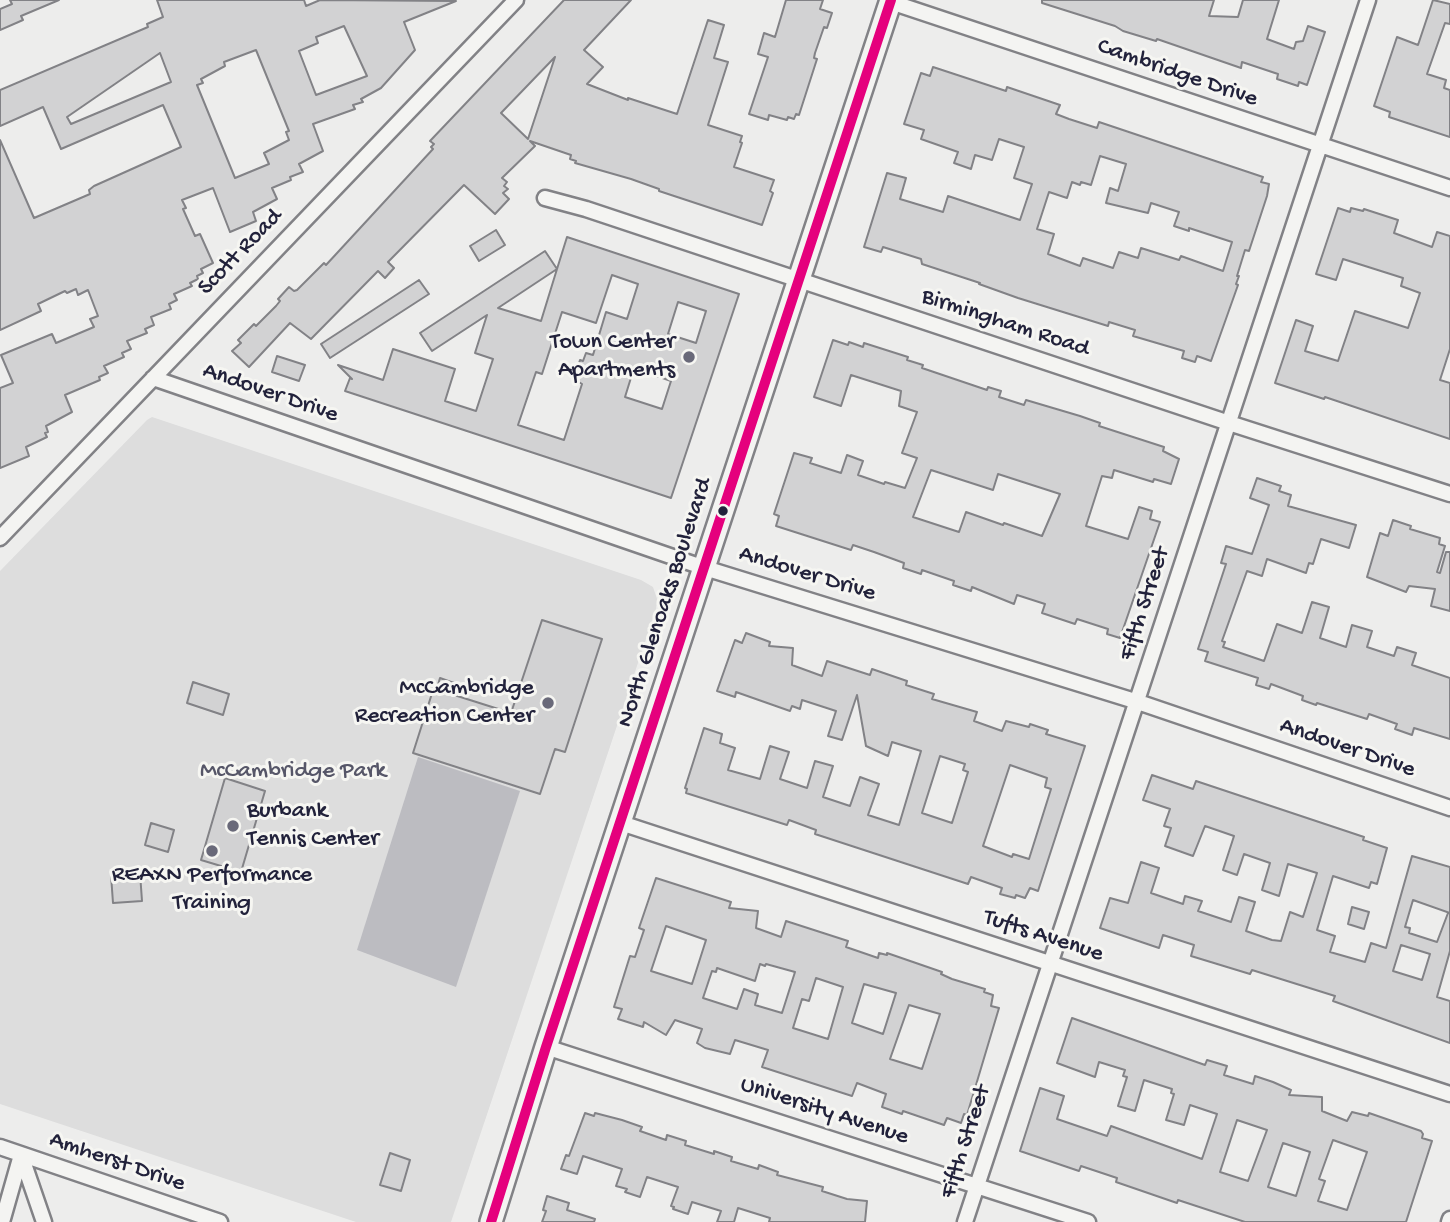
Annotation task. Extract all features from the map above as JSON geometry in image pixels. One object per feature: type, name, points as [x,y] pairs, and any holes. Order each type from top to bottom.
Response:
[{"type":"main road","name":"North Glenoaks Boulevard","points":[[491,1222],[546,1047],[891,1]]},
{"type":"street","name":"Scott Road","points":[[0,538],[516,0]]},
{"type":"street","name":"Fifth Street","points":[[965,1222],[1368,0]]},
{"type":"street","name":"Cambridge Drive","points":[[891,1],[1450,188]]},
{"type":"street","name":"Birmingham Road","points":[[545,198],[586,209],[1450,494]]},
{"type":"street","name":"Andover Drive","points":[[153,378],[705,568],[1138,702],[1450,808]]},
{"type":"street","name":"Tufts Avenue","points":[[621,823],[1450,1094]]},
{"type":"street","name":"University Avenue","points":[[546,1047],[1088,1222]]},
{"type":"street","name":"Amherst Drive","points":[[0,1147],[220,1222]]},
{"type":"street","points":[[2,1222],[22,1155]]},
{"type":"street","points":[[22,1155],[44,1222]]},
{"type":"green space","name":"McCambridge Park","points":[[152,417],[641,580],[653,587],[657,599],[656,609],[451,1222],[356,1222],[0,1104],[0,571]]},
{"type":"shaded area","points":[[418,757],[520,791],[456,987],[357,950]]},
{"type":"building","points":[[10,0],[59,0],[21,16],[23,20],[0,30],[0,9],[12,4]]},
{"type":"building","points":[[157,0],[304,0],[306,6],[320,0],[456,1],[404,22],[415,50],[381,88],[361,99],[363,102],[353,105],[355,109],[313,124],[323,151],[299,164],[303,172],[272,188],[277,199],[253,212],[256,221],[230,232],[213,188],[182,200],[186,208],[183,209],[195,236],[200,234],[213,263],[201,269],[203,273],[190,283],[192,286],[174,294],[177,300],[169,304],[171,309],[151,317],[154,325],[145,329],[147,333],[127,341],[131,349],[122,353],[124,357],[104,366],[108,373],[99,377],[100,380],[65,395],[72,412],[46,426],[47,437],[26,447],[29,456],[0,468],[0,388],[13,383],[1,355],[52,334],[56,343],[94,327],[90,319],[98,316],[88,290],[78,295],[76,289],[67,293],[65,291],[38,304],[41,311],[0,330],[0,140],[34,218],[90,194],[89,190],[94,186],[181,147],[163,105],[61,149],[43,107],[0,126],[0,90],[148,27],[147,24],[163,17]],"holes":[[[344,26],[367,76],[316,95],[299,51],[318,43],[316,37]],[[256,50],[289,131],[286,132],[289,140],[264,153],[269,164],[235,178],[197,85],[203,83],[201,79],[225,66],[224,62]],[[160,53],[171,82],[71,124],[67,117]]]},
{"type":"building","points":[[564,0],[631,0],[584,50],[603,67],[587,84],[628,100],[677,114],[708,20],[724,25],[714,58],[728,62],[708,125],[742,136],[734,167],[774,180],[770,191],[773,193],[762,225],[631,179],[575,163],[576,161],[570,159],[571,155],[530,141],[535,146],[502,178],[507,182],[504,186],[508,189],[503,193],[509,199],[495,214],[464,185],[388,262],[394,268],[385,278],[378,271],[311,339],[290,323],[249,367],[232,351],[241,343],[238,340],[276,306],[280,301],[278,299],[289,287],[297,290],[324,263],[326,265],[433,149],[431,147],[434,144],[430,141]],"holes":[[[555,57],[528,139],[501,113]]]},
{"type":"building","points":[[786,0],[823,0],[820,9],[832,13],[815,53],[814,58],[817,59],[799,115],[796,114],[794,119],[788,117],[787,120],[769,115],[768,120],[749,114],[768,57],[758,54],[764,33],[775,37]]},
{"type":"building","points":[[1042,0],[1214,0],[1209,16],[1238,17],[1243,0],[1279,0],[1267,39],[1294,49],[1296,42],[1303,41],[1308,26],[1325,32],[1307,85],[1299,82],[1298,86],[1277,79],[1278,74],[1242,62],[1241,68],[1157,39],[1156,41],[1123,31],[1115,26],[1042,3]]},
{"type":"building","points":[[1433,0],[1450,4],[1450,24],[1445,23],[1427,74],[1446,80],[1444,88],[1450,90],[1450,137],[1389,117],[1390,112],[1374,106],[1397,37],[1418,45]]},
{"type":"building","points":[[933,67],[1006,91],[1007,87],[1060,105],[1056,114],[1069,119],[1097,128],[1099,122],[1263,177],[1261,182],[1269,184],[1267,196],[1249,251],[1245,250],[1237,276],[1238,285],[1211,361],[1197,356],[1195,362],[1182,358],[1184,351],[1133,336],[1135,330],[1109,322],[1108,326],[1018,298],[922,264],[921,259],[883,247],[881,252],[864,247],[887,173],[906,178],[900,199],[943,212],[948,196],[1020,220],[1032,184],[1014,178],[1024,147],[999,139],[992,160],[975,155],[971,169],[954,163],[958,152],[921,139],[924,130],[904,124],[921,73],[930,76]],"holes":[[[1100,156],[1126,164],[1118,191],[1110,188],[1106,203],[1148,213],[1151,203],[1179,212],[1174,226],[1232,242],[1223,271],[1181,256],[1179,260],[1141,248],[1138,258],[1119,252],[1113,268],[1083,258],[1080,266],[1048,254],[1054,234],[1037,229],[1049,192],[1067,198],[1072,182],[1091,185]]]},
{"type":"building","points":[[1338,208],[1350,212],[1351,208],[1364,209],[1398,220],[1394,233],[1432,247],[1437,232],[1450,236],[1450,349],[1440,380],[1450,383],[1450,439],[1275,383],[1296,320],[1313,326],[1305,351],[1338,361],[1355,311],[1408,328],[1420,293],[1401,286],[1403,278],[1343,259],[1336,280],[1316,274]]},
{"type":"building","points":[[496,230],[505,245],[479,261],[470,246]]},
{"type":"building","points":[[567,237],[739,294],[671,498],[345,391],[350,378],[352,379],[338,365],[383,380],[393,349],[455,369],[445,401],[476,411],[493,359],[475,353],[487,315],[432,351],[420,333],[545,251],[557,269]],"holes":[[[557,269],[541,321],[498,308]],[[612,275],[638,284],[627,319],[606,312],[593,355],[586,353],[583,361],[580,360],[574,379],[582,384],[564,440],[518,425],[536,372],[542,374],[562,312],[596,323]],[[678,302],[706,311],[696,343],[668,334]],[[634,368],[671,381],[662,409],[625,397]]]},
{"type":"building","points":[[419,280],[429,294],[330,358],[321,344]]},
{"type":"building","points":[[833,340],[863,347],[864,343],[908,357],[907,360],[923,365],[922,368],[987,390],[988,387],[1001,391],[999,397],[1024,405],[1026,400],[1080,416],[1100,423],[1099,426],[1164,447],[1163,451],[1179,459],[1171,484],[1154,479],[1153,482],[1114,470],[1112,478],[1102,476],[1086,526],[1128,539],[1139,507],[1152,511],[1150,519],[1160,522],[1120,638],[1107,634],[1108,629],[1077,619],[1075,624],[1042,613],[1045,604],[1017,595],[1014,604],[972,587],[971,591],[953,585],[954,581],[922,570],[921,574],[903,568],[904,563],[853,545],[851,550],[776,526],[779,516],[774,514],[794,453],[812,458],[810,463],[841,473],[847,455],[863,461],[858,475],[905,488],[917,458],[902,453],[917,412],[899,406],[901,391],[851,375],[841,406],[814,397]],"holes":[[[931,470],[993,490],[998,474],[1060,494],[1042,536],[966,512],[959,532],[913,517]]]},
{"type":"building","points":[[277,356],[305,365],[299,381],[272,372]]},
{"type":"building","points":[[1257,478],[1281,486],[1279,491],[1291,495],[1288,506],[1356,525],[1349,548],[1321,539],[1313,564],[1309,563],[1306,573],[1267,559],[1262,576],[1247,571],[1222,641],[1225,642],[1223,647],[1264,661],[1277,624],[1302,633],[1312,602],[1329,607],[1320,638],[1346,647],[1352,625],[1372,631],[1367,647],[1394,656],[1397,647],[1416,653],[1412,665],[1450,678],[1450,739],[1414,728],[1412,735],[1395,729],[1397,724],[1369,714],[1367,719],[1317,703],[1316,705],[1302,700],[1303,696],[1271,684],[1269,689],[1256,685],[1258,678],[1205,661],[1208,652],[1198,649],[1226,564],[1221,563],[1226,546],[1252,554],[1269,505],[1250,498]]},
{"type":"building","points":[[1393,520],[1411,526],[1410,529],[1440,538],[1439,544],[1445,546],[1437,572],[1440,573],[1446,552],[1450,552],[1450,611],[1431,606],[1435,589],[1409,586],[1406,592],[1367,577],[1380,533],[1388,536]]},
{"type":"building","name":"McCambridge Recreation Center","points":[[542,620],[602,639],[565,752],[555,749],[540,794],[413,753],[434,687],[437,688],[440,678],[454,683],[451,694],[511,713]]},
{"type":"building","points":[[746,633],[770,642],[769,646],[793,648],[792,665],[822,676],[827,661],[870,675],[872,669],[907,681],[906,685],[934,694],[932,699],[977,712],[974,721],[1002,731],[1006,721],[1029,727],[1030,724],[1048,730],[1046,734],[1085,746],[1038,891],[1030,888],[1025,898],[1000,894],[1002,888],[971,877],[968,884],[815,834],[816,830],[789,820],[787,825],[686,793],[685,788],[704,728],[722,734],[720,743],[735,748],[728,770],[760,779],[770,746],[789,752],[780,779],[807,788],[815,761],[833,766],[823,797],[850,806],[860,777],[879,784],[868,815],[899,825],[921,751],[892,742],[888,756],[866,746],[857,695],[842,740],[828,736],[836,711],[802,700],[800,709],[792,706],[790,711],[736,692],[735,697],[717,691],[735,640],[742,643]],"holes":[[[940,756],[965,764],[963,770],[968,772],[952,823],[922,813]],[[1010,765],[1047,778],[1045,787],[1051,789],[1029,859],[1013,854],[1012,857],[983,846]]]},
{"type":"building","points":[[193,682],[229,694],[223,715],[187,703]]},
{"type":"building","points":[[1152,775],[1193,789],[1196,781],[1364,837],[1363,840],[1387,848],[1377,884],[1371,882],[1369,888],[1333,876],[1317,930],[1335,936],[1330,952],[1365,962],[1371,943],[1386,948],[1412,856],[1450,867],[1450,913],[1450,951],[1437,997],[1450,1001],[1450,1043],[1333,1001],[1335,996],[1252,970],[1250,974],[1191,956],[1194,945],[1163,935],[1159,948],[1100,928],[1110,898],[1128,903],[1141,862],[1159,868],[1151,893],[1183,904],[1185,896],[1202,901],[1198,911],[1231,922],[1239,897],[1255,902],[1246,931],[1272,940],[1281,941],[1290,912],[1303,917],[1317,873],[1288,864],[1279,896],[1262,890],[1270,863],[1244,854],[1237,875],[1223,870],[1234,836],[1205,826],[1193,856],[1165,846],[1171,828],[1164,826],[1170,809],[1143,800]],"holes":[[[1413,900],[1448,913],[1437,942],[1409,933],[1410,928],[1405,927]],[[1401,945],[1430,954],[1422,980],[1393,971]]]},
{"type":"building","name":"Burbank Tennis Center","points":[[225,778],[265,791],[241,872],[201,860]]},
{"type":"building","points":[[151,823],[174,830],[168,852],[145,845]]},
{"type":"building","points":[[140,873],[142,901],[113,903],[111,875]]},
{"type":"building","points":[[656,878],[731,902],[729,908],[758,911],[756,928],[781,937],[786,921],[848,941],[846,947],[878,958],[879,953],[887,953],[985,989],[984,992],[993,995],[991,1006],[999,1008],[967,1115],[964,1114],[961,1123],[947,1118],[944,1125],[903,1111],[902,1114],[882,1107],[886,1094],[857,1083],[852,1096],[762,1067],[768,1050],[735,1040],[730,1054],[705,1048],[697,1043],[702,1029],[675,1020],[666,1035],[644,1022],[643,1027],[618,1019],[622,1009],[614,1007],[630,956],[635,957],[644,930],[639,928]],"holes":[[[666,926],[706,940],[692,984],[651,971]],[[760,964],[795,972],[782,1013],[755,1005],[758,994],[744,989],[737,1009],[703,998],[712,971],[716,972],[717,968],[755,981]],[[816,978],[843,987],[828,1039],[793,1028],[802,999],[809,1001]],[[864,984],[896,993],[883,1034],[852,1023]],[[909,1005],[940,1014],[922,1069],[890,1059]]]},
{"type":"building","points":[[1352,907],[1369,912],[1364,929],[1348,924]]},
{"type":"building","points":[[1072,1018],[1205,1065],[1207,1060],[1227,1066],[1224,1075],[1253,1084],[1255,1076],[1291,1090],[1289,1095],[1322,1097],[1322,1111],[1347,1121],[1352,1112],[1368,1116],[1369,1113],[1421,1131],[1422,1138],[1432,1141],[1406,1222],[1245,1222],[1178,1200],[1177,1203],[1116,1182],[1117,1178],[1081,1166],[1079,1171],[1020,1151],[1040,1088],[1064,1096],[1057,1119],[1107,1136],[1111,1126],[1202,1159],[1217,1114],[1190,1105],[1184,1125],[1166,1120],[1174,1094],[1171,1093],[1172,1089],[1144,1080],[1135,1111],[1118,1106],[1127,1077],[1123,1076],[1125,1070],[1099,1062],[1095,1077],[1057,1063]],"holes":[[[1237,1120],[1267,1130],[1248,1181],[1220,1172]],[[1333,1140],[1367,1152],[1347,1210],[1318,1201],[1325,1181],[1319,1179]],[[1283,1143],[1310,1152],[1296,1196],[1268,1187]]]},
{"type":"building","points":[[585,1113],[622,1120],[642,1127],[640,1131],[666,1140],[667,1135],[686,1141],[685,1145],[732,1157],[731,1161],[758,1169],[759,1165],[778,1172],[777,1175],[823,1187],[822,1191],[847,1199],[867,1201],[865,1222],[769,1222],[770,1218],[738,1208],[734,1222],[717,1222],[721,1211],[692,1202],[688,1214],[673,1209],[671,1206],[678,1187],[647,1177],[640,1197],[616,1186],[622,1169],[583,1156],[577,1174],[561,1169],[566,1155],[569,1156]]},
{"type":"building","points":[[390,1153],[410,1160],[401,1191],[380,1185]]},
{"type":"building","points":[[547,1196],[569,1203],[567,1210],[595,1219],[594,1222],[542,1222]]},
{"type":"transit line","points":[[491,1222],[546,1047],[891,0]]},
{"type":"place","name":"Town Center Apartments","points":[[689,357]]},
{"type":"place","name":"McCambridge Recreation Center","points":[[548,703]]},
{"type":"place","name":"Burbank Tennis Center","points":[[233,826]]},
{"type":"place","name":"REAXN Performance Training","points":[[212,851]]}]
